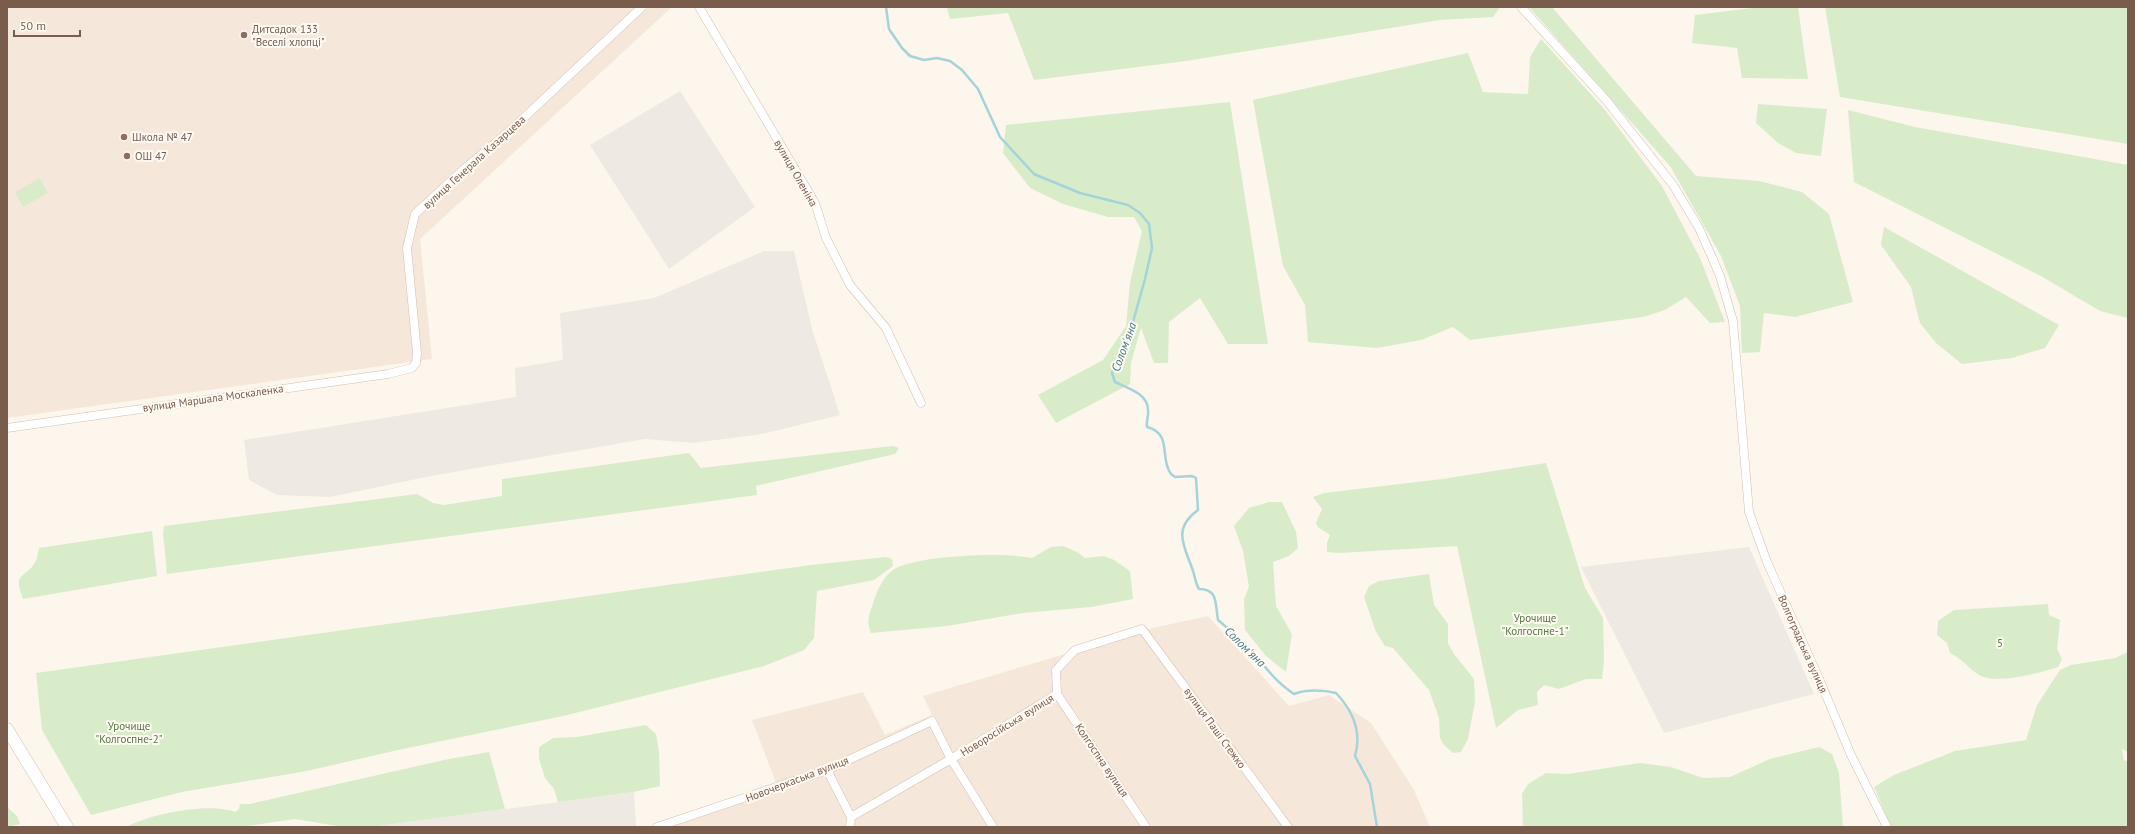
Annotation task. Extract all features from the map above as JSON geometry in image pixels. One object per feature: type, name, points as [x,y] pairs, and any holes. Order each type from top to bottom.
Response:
[{"type":"main road","points":[[7,729],[67,827]]},
{"type":"street","name":"вулиця Генерала Казарцева","points":[[416,362],[417,353],[407,248],[416,214],[464,169],[522,120],[642,7]]},
{"type":"street","name":"вулиця Оленіна","points":[[699,7],[811,196],[816,206],[826,238],[850,285],[886,328],[921,402]]},
{"type":"street","name":"Волгоградська вулиця","points":[[1521,7],[1606,100],[1673,185],[1699,228],[1720,276],[1733,321],[1749,512],[1767,562],[1851,756],[1888,827]]},
{"type":"street","name":"вулиця Маршала Москаленка","points":[[7,428],[388,374],[412,368],[416,362]]},
{"type":"street","name":"Новоросійська вулиця","points":[[851,817],[951,759],[1057,694],[1056,670],[1075,650],[1142,630]]},
{"type":"street","name":"вулиця Паші Стежко","points":[[1142,630],[1288,827]]},
{"type":"street","name":"Колгоспна вулиця","points":[[1057,694],[1146,827]]},
{"type":"street","name":"Новочеркаська вулиця","points":[[657,827],[827,770],[932,721],[951,759]]},
{"type":"street","points":[[951,759],[993,827]]},
{"type":"street","points":[[827,770],[851,817],[850,827]]},
{"type":"shaded area","points":[[7,7],[672,7],[420,239],[432,359],[7,418]]},
{"type":"shaded area","points":[[680,91],[755,207],[669,269],[590,145]]},
{"type":"shaded area","points":[[764,251],[794,251],[812,329],[840,415],[762,434],[693,443],[645,439],[431,476],[330,497],[277,495],[249,480],[244,440],[516,397],[515,368],[563,360],[560,313],[654,298]]},
{"type":"shaded area","points":[[1749,547],[1814,694],[1664,733],[1581,567]]},
{"type":"shaded area","points":[[1208,616],[1289,706],[1329,695],[1371,723],[1414,790],[1430,827],[657,827],[776,783],[752,720],[863,692],[885,735],[932,715],[923,696],[1153,628]]},
{"type":"shaded area","points":[[634,792],[636,826],[631,827],[371,827]]},
{"type":"green space","points":[[947,7],[1500,7],[1493,17],[1440,20],[1186,61],[1034,80],[1008,13],[950,19]]},
{"type":"green space","points":[[1529,7],[1552,7],[1696,176],[1759,181],[1802,192],[1829,214],[1853,302],[1795,317],[1764,313],[1760,352],[1742,353],[1740,306],[1721,256],[1670,166]]},
{"type":"green space","points":[[1761,7],[1798,7],[1808,79],[1742,78],[1737,48],[1692,43],[1695,15]]},
{"type":"green space","points":[[1825,7],[2128,7],[2128,144],[1840,97]]},
{"type":"green space","points":[[1541,39],[1605,110],[1662,186],[1700,258],[1725,322],[1710,323],[1686,297],[1665,310],[1643,317],[1470,340],[1453,327],[1421,340],[1377,348],[1308,342],[1305,305],[1283,266],[1253,100],[1468,53],[1483,92],[1528,94],[1530,57]]},
{"type":"green space","points":[[1230,102],[1268,344],[1228,344],[1200,298],[1169,322],[1168,363],[1154,363],[1141,328],[1131,363],[1130,384],[1056,423],[1038,395],[1103,360],[1126,326],[1130,283],[1142,231],[1134,217],[1108,217],[1063,204],[1030,188],[1003,153],[1006,125]]},
{"type":"green space","points":[[1758,104],[1827,109],[1821,156],[1796,153],[1778,143],[1756,123]]},
{"type":"green space","points":[[1848,110],[1915,127],[2128,165],[2128,318],[2100,311],[2041,276],[1854,182]]},
{"type":"green space","points":[[40,178],[48,193],[23,207],[15,192]]},
{"type":"green space","points":[[1884,227],[2059,325],[2045,348],[2012,358],[1962,364],[1936,343],[1920,323],[1911,287],[1881,245]]},
{"type":"green space","points":[[893,446],[899,448],[895,454],[756,486],[757,495],[167,574],[163,533],[164,526],[417,494],[433,503],[444,505],[502,496],[502,479],[689,453],[701,468]]},
{"type":"green space","name":"Урочище \"Колгоспне-1\"","points":[[1546,463],[1585,588],[1603,618],[1604,660],[1602,679],[1586,679],[1559,689],[1544,685],[1537,692],[1538,705],[1518,710],[1496,728],[1457,546],[1340,553],[1327,552],[1327,543],[1330,535],[1318,527],[1316,523],[1322,509],[1313,497],[1324,493],[1442,479]]},
{"type":"green space","points":[[1269,502],[1282,502],[1296,532],[1298,548],[1289,556],[1273,562],[1276,606],[1292,634],[1286,672],[1266,656],[1245,630],[1244,599],[1249,587],[1243,551],[1234,526],[1249,508]]},
{"type":"green space","points":[[152,531],[157,576],[23,599],[19,580],[35,562],[39,548]]},
{"type":"green space","points":[[1063,546],[1077,552],[1085,558],[1104,556],[1114,560],[1130,571],[1133,599],[1091,607],[1023,613],[947,626],[871,633],[869,625],[870,611],[878,590],[889,573],[904,565],[940,558],[961,556],[1002,555],[1032,558],[1051,547]]},
{"type":"green space","name":"Урочище \"Колгоспне-2\"","points":[[886,557],[892,559],[893,566],[874,580],[817,591],[814,638],[804,650],[764,666],[563,716],[398,750],[307,771],[182,792],[91,815],[42,730],[36,673],[811,565]]},
{"type":"green space","points":[[1429,574],[1434,605],[1448,624],[1448,643],[1454,654],[1474,679],[1475,701],[1468,739],[1461,752],[1453,753],[1444,745],[1440,738],[1439,718],[1429,690],[1393,648],[1385,646],[1376,632],[1364,597],[1369,586],[1379,581]]},
{"type":"green space","name":"5","points":[[2048,604],[2049,615],[2060,620],[2057,649],[2062,659],[2058,667],[2018,677],[1996,679],[1987,678],[1975,673],[1959,658],[1950,653],[1947,643],[1937,635],[1938,621],[1954,610]]},
{"type":"green space","points":[[2128,652],[2128,752],[2122,749],[2124,760],[2128,762],[2128,827],[1891,827],[1874,787],[1894,775],[1955,751],[2026,740],[2037,705],[2060,670],[2071,665],[2115,658]]},
{"type":"green space","points":[[646,725],[656,734],[659,751],[660,786],[633,792],[558,802],[554,789],[545,778],[539,759],[539,747],[553,738],[577,737]]},
{"type":"green space","points":[[1819,747],[1832,754],[1839,773],[1843,827],[1523,827],[1522,794],[1528,784],[1546,773],[1568,774],[1640,763],[1671,767],[1703,778],[1730,777],[1770,759]]},
{"type":"green space","points":[[489,752],[505,809],[371,827],[343,827],[295,819],[241,827],[126,827],[150,818],[180,811],[210,808],[224,809],[235,812],[239,809],[240,804],[250,804],[444,760]]},
{"type":"green space","points":[[7,807],[17,816],[20,824],[7,827]]},
{"type":"waterway","name":"Солом'яна","points":[[886,7],[889,29],[902,48],[910,56],[924,60],[937,58],[950,61],[962,70],[978,89],[1000,137],[1034,174],[1080,193],[1128,205],[1140,213],[1149,224],[1152,248],[1126,347],[1116,361],[1112,373],[1115,382],[1131,389],[1145,400],[1148,412],[1147,427],[1155,430],[1160,435],[1163,441],[1166,461],[1171,474],[1175,477],[1192,476],[1196,478],[1198,510],[1185,523],[1182,537],[1183,544],[1199,589],[1210,592],[1215,599],[1218,620],[1250,649],[1275,678],[1294,694],[1315,690],[1336,693],[1347,707],[1357,730],[1357,747],[1355,756],[1370,784],[1377,827]]},
{"type":"place","name":"Дитсадок 133 \"Веселі хлопці\"","points":[[244,35]]},
{"type":"place","name":"Школа № 47","points":[[124,137]]},
{"type":"place","name":"ОШ 47","points":[[127,156]]}]
